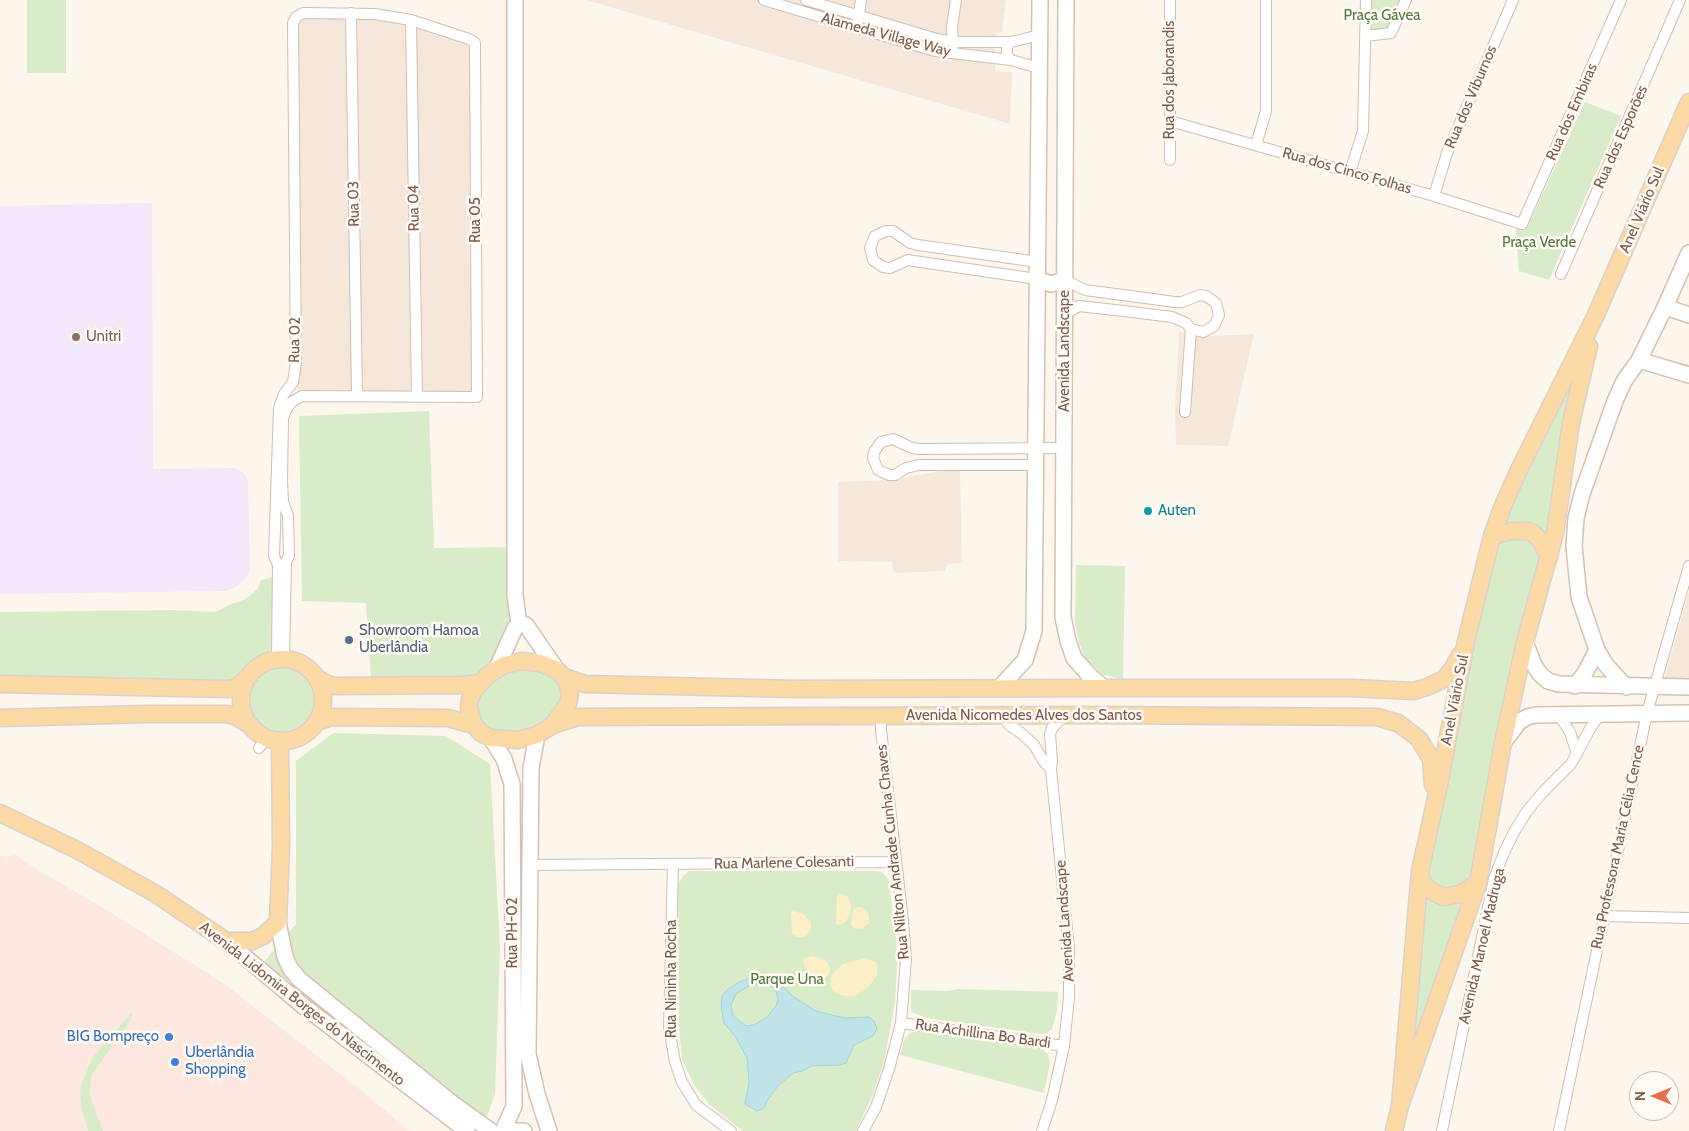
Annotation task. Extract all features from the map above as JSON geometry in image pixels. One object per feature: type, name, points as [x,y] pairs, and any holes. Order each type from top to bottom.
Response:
[{"type":"main road","name":"Anel Viário Sul","points":[[1400,1106],[1420,871],[1466,641],[1492,536],[1517,474],[1596,317],[1689,102]]},
{"type":"main road","name":"Anel Viário Sul","points":[[1394,1131],[1400,1106],[1478,883],[1503,743],[1525,642],[1549,557],[1571,424],[1596,317]]},
{"type":"main road","points":[[1492,536],[1512,531],[1528,531],[1540,540],[1549,557]]},
{"type":"main road","name":"Avenida Nicomedes Alves dos Santos","points":[[561,674],[585,684],[796,689],[1341,688],[1414,691],[1444,678],[1453,668],[1466,641]]},
{"type":"main road","points":[[0,684],[227,690],[236,688],[266,662],[280,659],[294,660],[304,665],[317,678],[334,686],[462,685],[481,683]]},
{"type":"main road","points":[[522,661],[540,663],[561,674],[568,685],[570,694],[568,704],[553,725],[537,736],[518,740],[491,738],[481,733],[474,725],[469,708],[470,698],[474,690],[488,675],[504,665],[522,661]]},
{"type":"main road","points":[[250,675],[244,685],[242,707],[245,717],[251,726]]},
{"type":"main road","points":[[269,742],[291,740],[301,736],[317,722],[323,702],[322,691],[317,678]]},
{"type":"main road","points":[[1100,715],[1104,711],[1108,699],[1104,688]]},
{"type":"main road","points":[[796,689],[792,692],[788,703],[796,717]]},
{"type":"main road","points":[[0,718],[228,714],[237,717],[251,726],[269,742],[281,847],[278,922],[263,936],[252,941],[226,941]]},
{"type":"main road","name":"Avenida Nicomedes Alves dos Santos","points":[[553,725],[578,717],[1100,715],[1377,717],[1398,723],[1419,738],[1428,752],[1432,769],[1434,805]]},
{"type":"main road","points":[[317,722],[332,717],[448,718],[474,725]]},
{"type":"main road","name":"Avenida Lidomira Borges do Nascimento","points":[[0,813],[77,850],[148,890],[226,941]]},
{"type":"main road","points":[[1420,871],[1425,886],[1444,897],[1460,894],[1478,883]]},
{"type":"street","points":[[515,0],[514,594],[519,624]]},
{"type":"street","name":"Alameda Village Way","points":[[767,0],[935,51],[1011,60],[1040,68]]},
{"type":"street","name":"Alameda Village Way","points":[[806,0],[954,42],[1010,42],[1040,35]]},
{"type":"street","points":[[857,28],[861,0]]},
{"type":"street","points":[[952,54],[954,42],[952,26],[956,0]]},
{"type":"street","name":"Avenida Landscape","points":[[999,688],[1025,660],[1034,631],[1040,0]]},
{"type":"street","name":"Avenida Landscape","points":[[1066,0],[1063,617],[1074,658],[1104,688]]},
{"type":"street","name":"Rua dos Jaborandis","points":[[1170,0],[1170,160]]},
{"type":"street","points":[[1256,145],[1266,111],[1266,0]]},
{"type":"street","points":[[1350,172],[1363,130],[1366,0]]},
{"type":"street","points":[[1366,36],[1391,34],[1406,0]]},
{"type":"street","name":"Rua dos Viburnos","points":[[1434,196],[1447,153],[1513,0]]},
{"type":"street","name":"Rua dos Embiras","points":[[1522,224],[1621,0]]},
{"type":"street","name":"Rua dos Esporões","points":[[1561,274],[1680,0]]},
{"type":"street","name":"Rua 02","points":[[280,659],[278,565],[274,556],[279,408],[284,394],[293,382],[296,363],[293,23],[296,17],[303,13],[351,13]]},
{"type":"street","points":[[351,13],[375,14],[410,20]]},
{"type":"street","name":"Rua 03","points":[[351,13],[358,396]]},
{"type":"street","name":"Rua 05","points":[[410,20],[469,38],[475,43],[477,397],[417,397]]},
{"type":"street","name":"Rua 04","points":[[410,20],[417,397]]},
{"type":"street","points":[[1010,42],[1006,51],[1007,56],[1011,60]]},
{"type":"street","name":"Rua dos Cinco Folhas","points":[[1170,121],[1434,196],[1522,224]]},
{"type":"street","points":[[1038,262],[918,245],[910,243],[893,231],[880,232],[875,236],[870,248],[873,260],[883,267],[890,268],[901,262],[914,261],[1037,279],[1051,284],[1065,280],[1085,290],[1182,302],[1200,295],[1212,298],[1219,309],[1219,315],[1214,326],[1203,332],[1191,329],[1179,319],[1124,311],[1079,306],[1065,314]]},
{"type":"street","points":[[1626,686],[1606,665],[1597,650],[1580,598],[1574,546],[1576,518],[1582,494],[1615,401],[1624,381],[1639,360],[1665,308],[1689,253]]},
{"type":"street","points":[[986,272],[989,255]]},
{"type":"street","points":[[1124,311],[1126,295]]},
{"type":"street","points":[[1665,308],[1689,315]]},
{"type":"street","points":[[1186,412],[1191,329]]},
{"type":"street","points":[[1639,360],[1689,375]]},
{"type":"street","points":[[293,382],[297,399]]},
{"type":"street","points":[[284,394],[297,399],[358,396],[417,397]]},
{"type":"street","points":[[280,659],[286,562],[289,556],[288,516],[283,502],[282,481],[284,418],[286,408],[297,399]]},
{"type":"street","points":[[1036,465],[912,466],[901,473],[889,475],[878,470],[873,458],[876,446],[887,439],[899,440],[912,448],[920,449],[1064,448]]},
{"type":"street","points":[[989,448],[990,465]]},
{"type":"street","name":"Rua Professora Maria Célia Cence","points":[[1558,1131],[1647,713],[1689,566]]},
{"type":"street","points":[[496,670],[515,628],[519,624]]},
{"type":"street","points":[[519,624],[526,625],[561,674]]},
{"type":"street","points":[[1525,642],[1534,665],[1548,681],[1575,686],[1689,687]]},
{"type":"street","points":[[1575,686],[1585,673],[1597,650]]},
{"type":"street","points":[[1503,743],[1519,722],[1527,717],[1536,715],[1689,713]]},
{"type":"street","points":[[1558,714],[1570,732],[1577,754]]},
{"type":"street","name":"Avenida Manoel Madruga","points":[[1442,1131],[1494,879],[1503,855],[1527,811],[1543,792],[1563,774],[1600,714]]},
{"type":"street","points":[[1003,716],[1009,725],[1034,745],[1044,762],[1051,769]]},
{"type":"street","name":"Avenida Landscape","points":[[1042,1131],[1052,1100],[1064,1046],[1069,996],[1069,949],[1051,769],[1050,734],[1052,728],[1064,716]]},
{"type":"street","name":"Rua Nilton Andrade Cunha Chaves","points":[[863,1131],[876,1106],[889,1069],[901,1022],[906,959],[881,717]]},
{"type":"street","name":"Rua PH-02","points":[[537,736],[531,768],[528,1054],[550,1131]]},
{"type":"street","name":"Rua PH-02","points":[[491,738],[504,759],[512,784],[514,1106],[503,1131]]},
{"type":"street","name":"Rua Marlene Colesanti","points":[[530,865],[896,862]]},
{"type":"street","name":"Rua Nininha Rocha","points":[[673,864],[669,1028],[675,1062],[682,1082],[696,1105],[730,1131]]},
{"type":"street","points":[[1603,916],[1689,918]]},
{"type":"street","name":"Avenida Lidomira Borges do Nascimento","points":[[278,922],[284,953],[290,968],[300,979],[452,1103],[491,1131]]},
{"type":"street","name":"Avenida Lidomira Borges do Nascimento","points":[[226,941],[302,1005],[467,1131]]},
{"type":"street","points":[[336,1031],[346,1016]]},
{"type":"street","name":"Rua Achillina Bo Bardi","points":[[901,1022],[1064,1046]]},
{"type":"street","points":[[510,1131],[524,1131]]},
{"type":"shaded area","points":[[586,0],[1006,0],[1002,32],[996,33],[995,71],[1012,72],[1010,124]]},
{"type":"shaded area","points":[[375,14],[472,40],[477,397],[302,396],[293,382],[296,17]]},
{"type":"shaded area","name":"Unitri","points":[[152,203],[153,469],[235,468],[244,473],[248,482],[250,571],[236,587],[226,591],[0,594],[0,206]]},
{"type":"shaded area","points":[[1179,332],[1213,336],[1254,334],[1228,446],[1176,445],[1175,409]]},
{"type":"shaded area","points":[[940,471],[960,471],[962,563],[947,564],[945,571],[893,573],[892,562],[838,561],[838,482],[892,480]]},
{"type":"shaded area","points":[[1689,592],[1689,679],[1664,679]]},
{"type":"shaded area","name":"Uberlândia Shopping","points":[[0,855],[6,857],[16,855],[223,983],[367,1095],[409,1131],[0,1131]]},
{"type":"green space","points":[[27,0],[66,0],[66,73],[27,73]]},
{"type":"green space","name":"Praça Gávea","points":[[1366,0],[1406,0],[1391,33],[1366,36]]},
{"type":"green space","name":"Praça Verde","points":[[1585,102],[1621,116],[1549,280],[1519,271],[1515,222],[1527,223],[1532,217]]},
{"type":"green space","points":[[1595,317],[1478,883],[1400,1106],[1420,871],[1492,536]]},
{"type":"green space","points":[[429,411],[434,548],[507,547],[512,622],[493,665],[477,679],[371,678],[366,603],[302,601],[299,416]]},
{"type":"green space","points":[[1076,565],[1125,566],[1123,680],[1102,674],[1085,658],[1075,622]]},
{"type":"green space","points":[[273,577],[272,652],[248,668],[240,680],[0,678],[0,612],[173,610],[216,612],[250,596],[258,588],[261,580]]},
{"type":"green space","points":[[282,666],[295,669],[306,676],[313,687],[316,700],[313,713],[306,724],[295,731],[282,734],[269,731],[258,724],[251,713],[248,700],[251,687],[258,676],[269,669]]},
{"type":"green space","points":[[522,667],[539,669],[554,675],[562,687],[562,702],[549,721],[535,730],[518,734],[493,732],[479,722],[476,700],[492,680],[506,671]]},
{"type":"green space","points":[[333,733],[446,736],[490,764],[500,947],[495,1094],[486,1119],[263,963],[296,924],[296,761]]},
{"type":"green space","name":"Parque Una","points":[[689,871],[875,871],[882,872],[887,877],[896,938],[895,1002],[884,1062],[873,1094],[856,1131],[743,1131],[709,1104],[695,1086],[682,1060],[679,1025],[678,884]]},
{"type":"green space","points":[[958,989],[1058,992],[1057,1011],[1052,1029],[1046,1034],[1041,1034],[927,1018],[911,1012],[911,990],[948,991]]},
{"type":"green space","points":[[132,1012],[131,1020],[91,1076],[90,1096],[103,1131],[88,1131],[82,1110],[80,1092],[83,1080],[93,1057]]},
{"type":"green space","points":[[918,1031],[1029,1048],[1041,1048],[1048,1054],[1050,1063],[1044,1093],[900,1055],[905,1038],[910,1033]]},
{"type":"sand","points":[[840,894],[848,897],[851,903],[851,910],[847,920],[843,924],[838,925],[836,924],[837,897]]},
{"type":"sand","points":[[857,907],[862,907],[869,914],[869,923],[862,929],[854,928],[851,925],[853,910]]},
{"type":"sand","points":[[791,912],[803,914],[811,922],[811,930],[805,937],[797,937],[792,934]]},
{"type":"sand","points":[[811,956],[826,961],[830,968],[827,977],[817,979],[808,972],[803,959]]},
{"type":"sand","points":[[866,958],[876,962],[878,965],[877,975],[868,988],[855,996],[841,995],[833,991],[830,985],[830,978],[835,971],[843,964]]},
{"type":"water","points":[[766,976],[776,980],[794,997],[816,1011],[844,1018],[869,1017],[874,1021],[877,1029],[873,1036],[854,1045],[846,1063],[811,1066],[803,1071],[793,1073],[778,1086],[764,1108],[757,1111],[745,1104],[749,1083],[747,1058],[735,1036],[724,1023],[721,1006],[722,996],[728,989],[752,977]],"holes":[[[750,985],[767,985],[775,988],[778,999],[776,1006],[767,1017],[754,1025],[746,1026],[733,1016],[731,1005],[736,994]]]},
{"type":"place","name":"Unitri","points":[[76,337]]},
{"type":"place","name":"Auten","points":[[1148,511]]},
{"type":"place","name":"Showroom Hamoa Uberlândia","points":[[349,640]]},
{"type":"place","name":"BIG Bompreço","points":[[169,1037]]},
{"type":"place","name":"Uberlândia Shopping","points":[[175,1062]]}]
